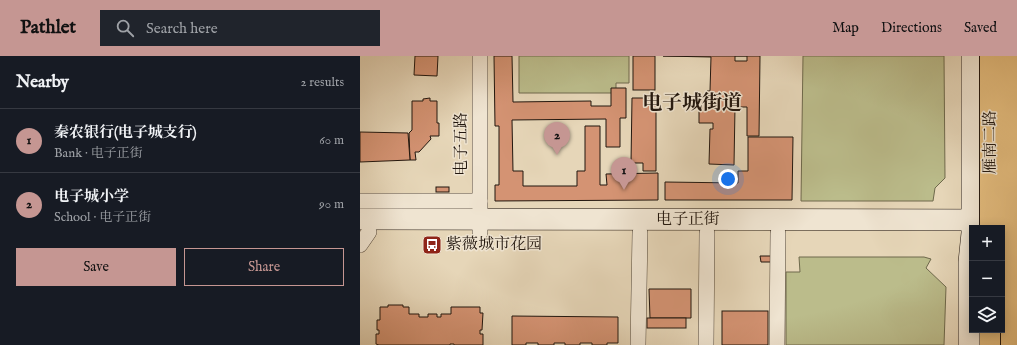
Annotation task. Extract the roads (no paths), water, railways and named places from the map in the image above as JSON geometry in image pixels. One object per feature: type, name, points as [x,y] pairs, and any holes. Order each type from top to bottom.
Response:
[{"type":"main road","points":[[972,56],[977,225]]},
{"type":"main road","name":"雁南二路","points":[[977,225],[991,56]]},
{"type":"main road","name":"雁南二路","points":[[1012,56],[1012,345]]},
{"type":"main road","name":"电子正街","points":[[362,232],[480,218],[969,228]]},
{"type":"main road","name":"电子正街","points":[[480,218],[640,233],[778,233],[969,228]]},
{"type":"main road","name":"电子正街","points":[[992,225],[1017,220]]},
{"type":"main road","points":[[1005,233],[1017,233]]},
{"type":"main road","points":[[969,345],[970,261]]},
{"type":"main road","points":[[991,333],[991,345]]},
{"type":"street","name":"电子五路","points":[[480,56],[480,218]]},
{"type":"street","points":[[360,201],[480,218]]},
{"type":"street","points":[[638,345],[640,233]]},
{"type":"street","points":[[706,233],[706,345]]},
{"type":"street","points":[[777,345],[778,233]]},
{"type":"place","name":"电子城小学","points":[[557,155]]},
{"type":"place","name":"秦农银行(电子城支行)","points":[[624,190]]},
{"type":"place","name":"紫薇城市花园","points":[[432,245]]},
{"type":"district","name":"电子城街道","points":[[692,103]]}]
